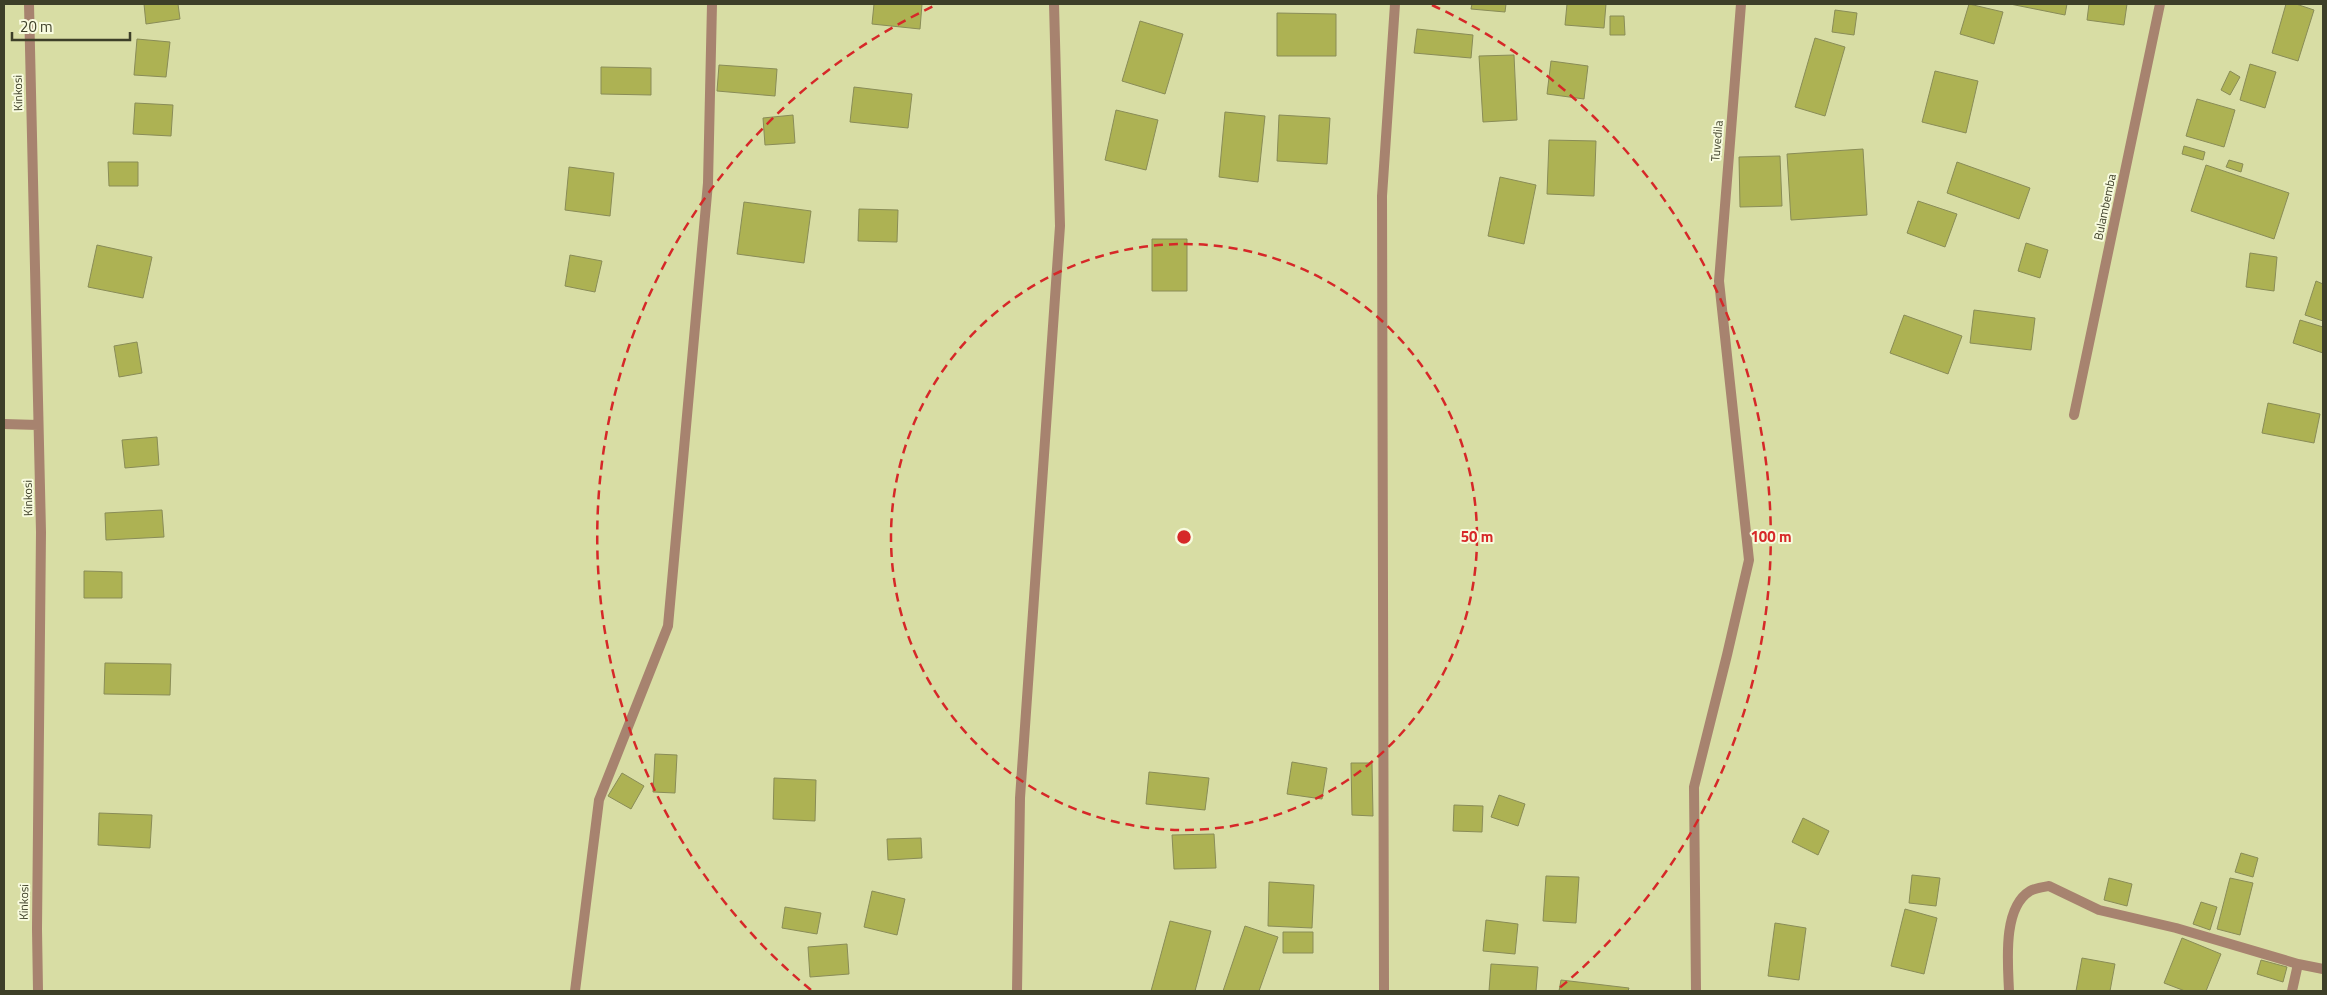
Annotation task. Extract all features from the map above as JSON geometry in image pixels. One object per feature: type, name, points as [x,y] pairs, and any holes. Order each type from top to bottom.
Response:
[{"type":"street","name":"Kinkosi","points":[[29,4],[41,532],[36,929],[38,991]]},
{"type":"street","points":[[574,991],[599,800],[668,626],[708,183],[712,4]]},
{"type":"street","points":[[1017,991],[1020,798],[1060,226],[1054,4]]},
{"type":"street","points":[[1384,991],[1382,196],[1395,4]]},
{"type":"street","name":"Tuvedila","points":[[1696,991],[1694,787],[1749,560],[1719,281],[1741,4]]},
{"type":"street","name":"Bulambemba","points":[[2074,415],[2160,4]]},
{"type":"street","points":[[4,424],[38,425]]},
{"type":"street","points":[[2009,991],[2010,924],[2019,902],[2030,891],[2049,886],[2099,910],[2176,928],[2298,964],[2323,969]]},
{"type":"street","points":[[2292,991],[2298,964]]},
{"type":"building","points":[[144,4],[178,4],[180,19],[146,24]]},
{"type":"building","points":[[874,4],[922,4],[920,29],[872,24]]},
{"type":"building","points":[[1472,4],[1506,4],[1505,12],[1471,9]]},
{"type":"building","points":[[1567,4],[1606,4],[1604,28],[1565,25]]},
{"type":"building","points":[[1969,4],[2003,12],[1994,44],[1960,34]]},
{"type":"building","points":[[2010,4],[2067,4],[2065,15]]},
{"type":"building","points":[[2089,4],[2127,4],[2124,25],[2087,20]]},
{"type":"building","points":[[2286,4],[2296,4],[2314,10],[2298,61],[2272,53]]},
{"type":"building","points":[[1835,10],[1857,13],[1854,35],[1832,32]]},
{"type":"building","points":[[1277,13],[1336,14],[1336,56],[1277,56]]},
{"type":"building","points":[[1610,16],[1624,16],[1625,35],[1610,35]]},
{"type":"building","points":[[1140,21],[1183,34],[1165,94],[1122,81]]},
{"type":"building","points":[[1417,29],[1473,35],[1471,58],[1414,53]]},
{"type":"building","points":[[1815,38],[1845,47],[1825,116],[1795,107]]},
{"type":"building","points":[[137,39],[170,42],[166,77],[134,75]]},
{"type":"building","points":[[1514,55],[1517,120],[1483,122],[1479,56]]},
{"type":"building","points":[[1551,61],[1588,66],[1584,99],[1547,94]]},
{"type":"building","points":[[2250,64],[2276,72],[2265,108],[2240,100]]},
{"type":"building","points":[[719,65],[777,69],[775,96],[717,91]]},
{"type":"building","points":[[601,67],[651,68],[651,95],[601,94]]},
{"type":"building","points":[[1935,71],[1978,81],[1966,133],[1922,122]]},
{"type":"building","points":[[2230,71],[2240,77],[2230,95],[2221,90]]},
{"type":"building","points":[[854,87],[912,94],[908,128],[850,122]]},
{"type":"building","points":[[2197,99],[2235,110],[2224,147],[2186,136]]},
{"type":"building","points":[[135,103],[173,105],[171,136],[133,134]]},
{"type":"building","points":[[1116,110],[1158,120],[1146,170],[1105,160]]},
{"type":"building","points":[[1225,112],[1265,116],[1258,182],[1219,177]]},
{"type":"building","points":[[793,115],[795,143],[765,145],[763,118]]},
{"type":"building","points":[[1279,115],[1330,118],[1327,164],[1277,161]]},
{"type":"building","points":[[1549,140],[1596,141],[1594,196],[1547,194]]},
{"type":"building","points":[[2184,146],[2205,152],[2203,160],[2182,154]]},
{"type":"building","points":[[1863,149],[1867,215],[1791,220],[1787,154]]},
{"type":"building","points":[[1780,156],[1782,206],[1740,207],[1739,157]]},
{"type":"building","points":[[2229,160],[2243,164],[2241,172],[2226,167]]},
{"type":"building","points":[[108,162],[138,162],[138,186],[109,186]]},
{"type":"building","points":[[1957,162],[2030,188],[2019,219],[1947,193]]},
{"type":"building","points":[[2206,165],[2289,193],[2274,239],[2191,211]]},
{"type":"building","points":[[569,167],[614,173],[610,216],[565,210]]},
{"type":"building","points":[[1500,177],[1536,185],[1524,244],[1488,236]]},
{"type":"building","points":[[1918,201],[1957,214],[1945,247],[1907,233]]},
{"type":"building","points":[[744,202],[811,211],[804,263],[737,254]]},
{"type":"building","points":[[859,209],[898,210],[897,242],[858,241]]},
{"type":"building","points":[[1152,239],[1187,239],[1187,291],[1152,291]]},
{"type":"building","points":[[2026,243],[2048,250],[2040,278],[2018,271]]},
{"type":"building","points":[[97,245],[152,257],[143,298],[88,287]]},
{"type":"building","points":[[2250,253],[2277,257],[2274,291],[2246,287]]},
{"type":"building","points":[[570,255],[602,261],[595,292],[565,286]]},
{"type":"building","points":[[2316,281],[2323,284],[2323,321],[2305,315]]},
{"type":"building","points":[[1974,310],[2035,318],[2031,350],[1970,343]]},
{"type":"building","points":[[1904,315],[1962,336],[1948,374],[1890,353]]},
{"type":"building","points":[[2300,320],[2323,327],[2323,353],[2293,343]]},
{"type":"building","points":[[137,342],[142,373],[119,377],[114,346]]},
{"type":"building","points":[[2268,403],[2320,414],[2314,443],[2262,433]]},
{"type":"building","points":[[157,437],[159,465],[125,468],[122,440]]},
{"type":"building","points":[[162,510],[164,537],[106,540],[105,513]]},
{"type":"building","points":[[84,571],[122,572],[122,598],[84,598]]},
{"type":"building","points":[[105,663],[171,664],[170,695],[104,694]]},
{"type":"building","points":[[655,754],[677,755],[675,793],[653,792]]},
{"type":"building","points":[[1292,762],[1327,768],[1322,799],[1287,794]]},
{"type":"building","points":[[1351,763],[1372,763],[1373,816],[1352,815]]},
{"type":"building","points":[[1149,772],[1209,778],[1205,810],[1146,804]]},
{"type":"building","points":[[622,773],[644,786],[631,809],[608,796]]},
{"type":"building","points":[[774,778],[816,780],[815,821],[773,819]]},
{"type":"building","points":[[1499,795],[1525,804],[1518,826],[1491,817]]},
{"type":"building","points":[[1454,805],[1483,806],[1482,832],[1453,831]]},
{"type":"building","points":[[99,813],[152,815],[150,848],[98,845]]},
{"type":"building","points":[[1803,818],[1829,831],[1818,855],[1792,842]]},
{"type":"building","points":[[1214,834],[1216,868],[1174,869],[1172,835]]},
{"type":"building","points":[[921,838],[922,858],[888,860],[887,839]]},
{"type":"building","points":[[2241,853],[2258,858],[2253,877],[2235,872]]},
{"type":"building","points":[[1912,875],[1940,878],[1936,906],[1909,903]]},
{"type":"building","points":[[1546,876],[1579,877],[1576,923],[1543,921]]},
{"type":"building","points":[[2109,878],[2132,884],[2127,906],[2104,900]]},
{"type":"building","points":[[2230,878],[2253,883],[2240,935],[2217,929]]},
{"type":"building","points":[[1269,882],[1314,885],[1312,928],[1268,926]]},
{"type":"building","points":[[872,891],[905,899],[897,935],[864,927]]},
{"type":"building","points":[[2201,902],[2217,907],[2210,930],[2193,924]]},
{"type":"building","points":[[785,907],[821,913],[817,934],[782,928]]},
{"type":"building","points":[[1905,909],[1937,918],[1924,974],[1891,966]]},
{"type":"building","points":[[1486,920],[1518,924],[1515,954],[1483,951]]},
{"type":"building","points":[[1170,921],[1211,931],[1195,991],[1151,991]]},
{"type":"building","points":[[1775,923],[1806,928],[1799,980],[1768,976]]},
{"type":"building","points":[[1245,926],[1278,937],[1259,991],[1223,991]]},
{"type":"building","points":[[1283,932],[1313,932],[1313,953],[1283,953]]},
{"type":"building","points":[[2182,938],[2221,954],[2206,991],[2185,991],[2164,983]]},
{"type":"building","points":[[847,944],[849,974],[810,977],[808,947]]},
{"type":"building","points":[[2082,958],[2115,964],[2110,991],[2076,991]]},
{"type":"building","points":[[2261,960],[2287,967],[2283,982],[2257,974]]},
{"type":"building","points":[[1491,964],[1538,967],[1536,991],[1489,991]]},
{"type":"building","points":[[1561,980],[1629,988],[1628,991],[1559,991]]}]
